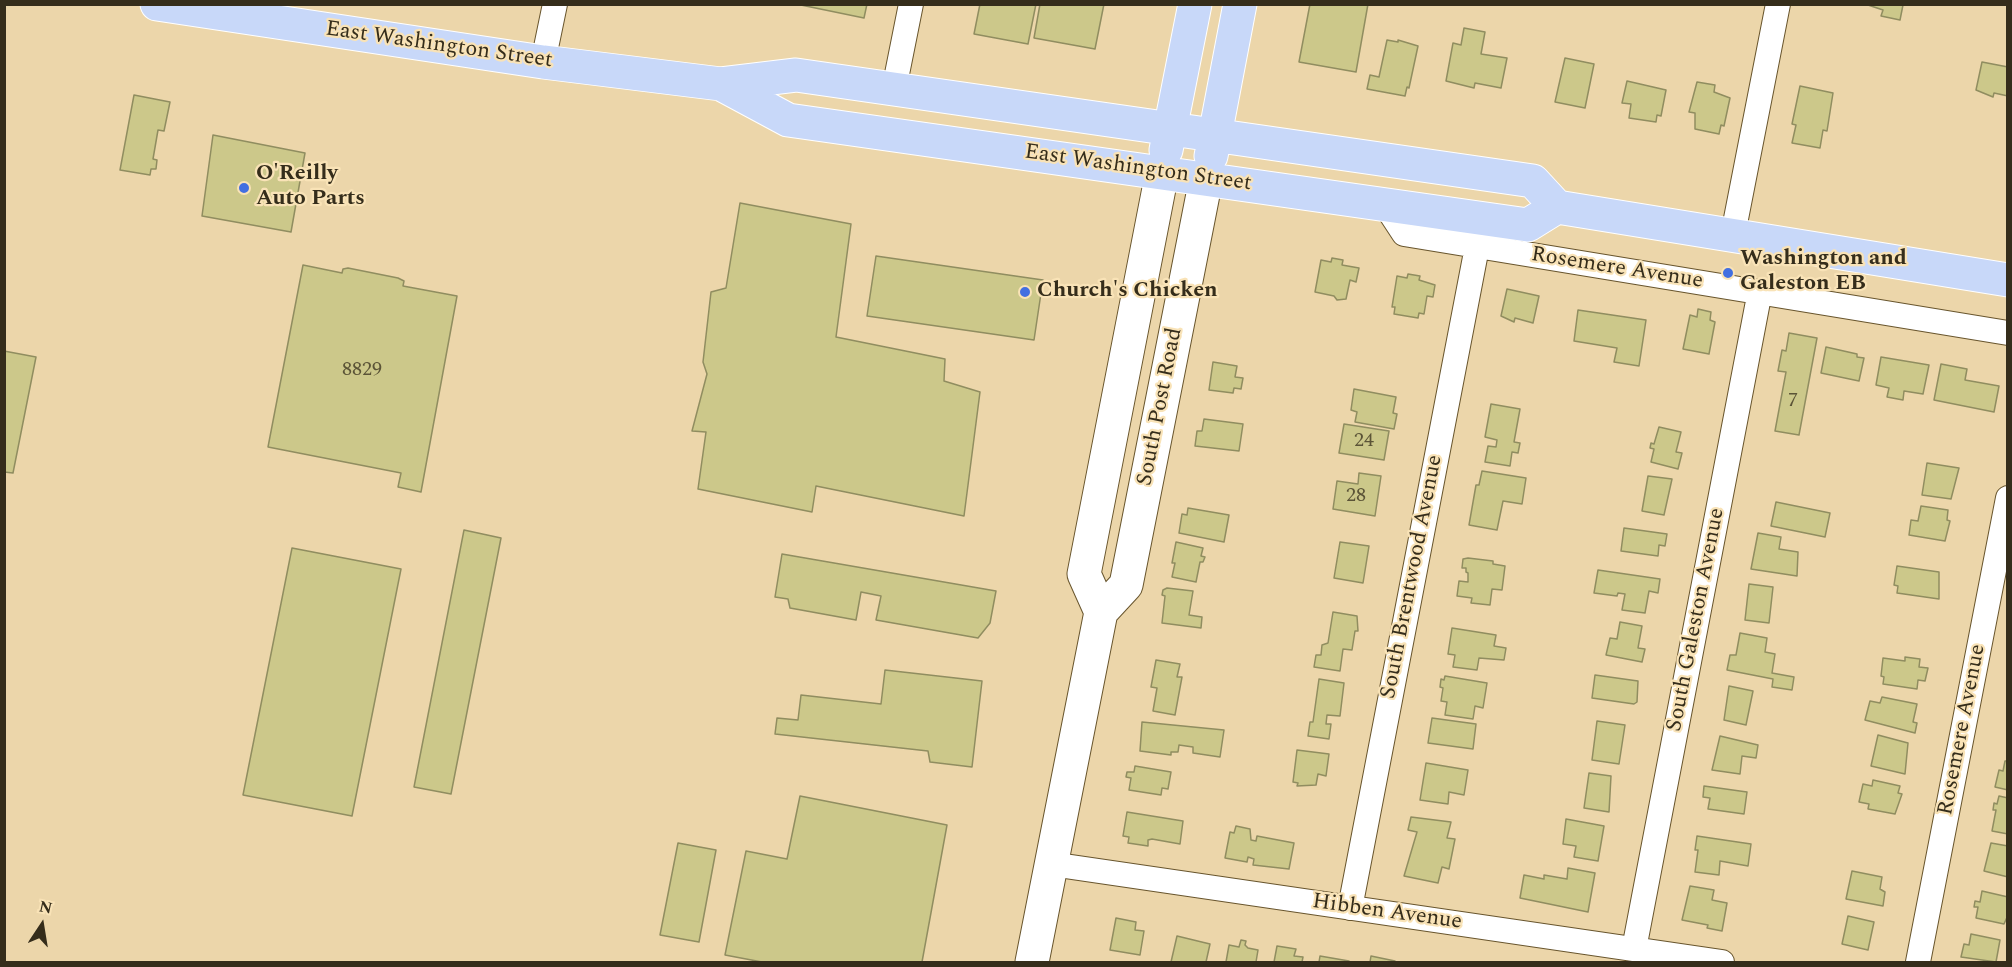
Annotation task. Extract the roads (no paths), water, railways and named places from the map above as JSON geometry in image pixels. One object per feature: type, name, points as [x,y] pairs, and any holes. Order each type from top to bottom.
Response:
[{"type":"main road","points":[[1148,475],[1135,448],[1141,387],[1176,202],[1162,151],[1195,4]]},
{"type":"main road","points":[[1211,157],[1240,4]]},
{"type":"main road","name":"East Washington Street","points":[[164,5],[543,62],[721,84],[796,75],[894,89],[1162,151],[1211,157],[1385,205],[1527,225],[1557,207],[1533,181],[1211,157],[788,120],[721,84]]},
{"type":"main road","name":"South Post Road","points":[[1162,151],[1084,574],[1101,612],[1126,585],[1211,157]]},
{"type":"main road","points":[[1557,207],[2007,280]]},
{"type":"main road","points":[[1032,963],[1101,612]]},
{"type":"street","points":[[543,62],[555,4]]},
{"type":"street","points":[[894,89],[911,4]]},
{"type":"street","points":[[1733,234],[1778,4]]},
{"type":"street","name":"Rosemere Avenue","points":[[1385,205],[1404,234],[2007,333]]},
{"type":"street","name":"South Brentwood Avenue","points":[[1350,908],[1477,247]]},
{"type":"street","name":"South Galeston Avenue","points":[[1634,950],[1760,291]]},
{"type":"street","name":"Rosemere Avenue","points":[[1918,963],[2007,498]]},
{"type":"street","name":"Hibben Avenue","points":[[1051,864],[1722,963]]},
{"type":"place","name":"O'Reilly Auto Parts","points":[[244,188]]},
{"type":"place","name":"Washington and Galeston EB","points":[[1728,273]]},
{"type":"place","name":"Church's Chicken","points":[[1025,292]]}]
